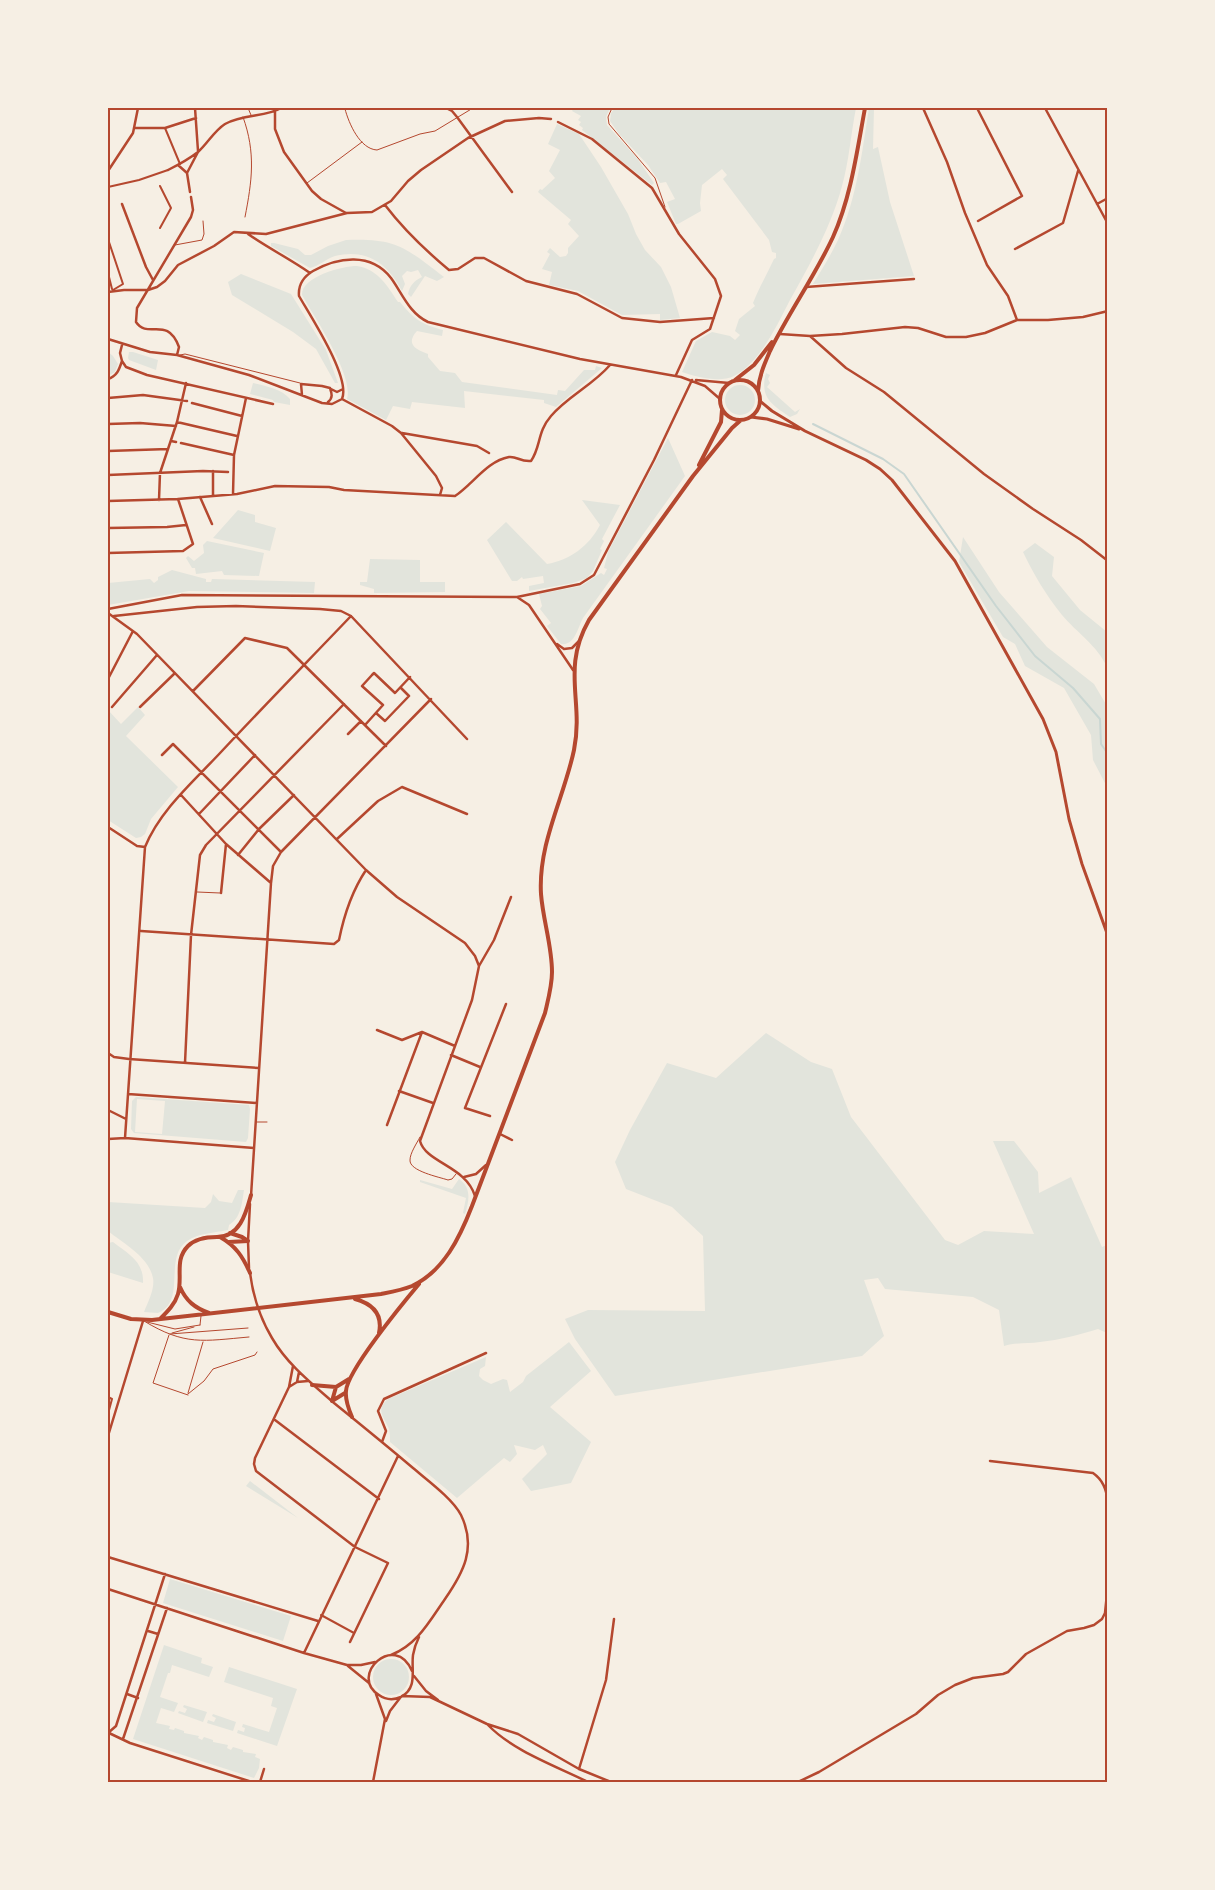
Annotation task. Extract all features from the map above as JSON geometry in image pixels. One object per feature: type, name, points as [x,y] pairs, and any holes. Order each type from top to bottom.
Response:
[{"type":"main road","points":[[722,410],[729,417],[740,420],[752,417],[757,411],[760,401],[758,392],[762,369],[778,334],[832,238],[844,207],[853,172],[865,108]]},
{"type":"main road","points":[[734,381],[754,365],[778,334]]},
{"type":"main road","points":[[693,476],[720,422],[722,390],[729,383],[740,380],[748,381],[758,392]]},
{"type":"main road","points":[[352,1417],[345,1393],[350,1377],[377,1338],[422,1280],[441,1263],[452,1249],[462,1231],[550,995],[552,973],[541,894],[542,866],[547,842],[574,749],[576,724],[574,670],[579,640],[589,620],[693,476],[740,420]]},
{"type":"main road","points":[[160,1319],[176,1301],[180,1287],[180,1261],[184,1250],[198,1240],[230,1234],[238,1228],[244,1218],[251,1195]]},
{"type":"main road","points":[[230,1234],[242,1237],[248,1241]]},
{"type":"main road","points":[[220,1237],[229,1242],[243,1257],[250,1273]]},
{"type":"main road","points":[[229,1242],[248,1241]]},
{"type":"main road","points":[[108,1312],[143,1321],[202,1315],[352,1298],[403,1289],[422,1280]]},
{"type":"main road","points":[[180,1287],[185,1298],[191,1304],[211,1313]]},
{"type":"main road","points":[[352,1298],[367,1304],[377,1311],[380,1325],[377,1338]]},
{"type":"main road","points":[[332,1401],[336,1387],[350,1377]]},
{"type":"main road","points":[[312,1385],[336,1387]]},
{"type":"main road","points":[[332,1401],[345,1393]]},
{"type":"street","points":[[108,170],[133,133],[138,108]]},
{"type":"street","points":[[190,192],[187,173],[198,151],[195,108]]},
{"type":"street","points":[[108,188],[154,177],[179,165],[198,151],[226,123],[251,115],[275,112],[281,108]]},
{"type":"street","points":[[446,108],[452,111],[458,118],[512,192]]},
{"type":"street","points":[[923,108],[947,162],[964,213],[987,265],[1008,296],[1017,320]]},
{"type":"street","points":[[977,108],[1022,196],[978,221]]},
{"type":"street","points":[[1045,108],[1108,224]]},
{"type":"street","points":[[275,112],[275,128],[280,145],[306,183],[321,199],[347,213]]},
{"type":"street","points":[[134,128],[165,128],[196,118]]},
{"type":"street","points":[[108,292],[148,290],[165,281],[178,265],[214,246],[234,232],[266,234],[347,213],[372,212],[385,205],[408,181],[468,138],[505,121],[539,118],[551,120]]},
{"type":"street","points":[[558,122],[592,139],[652,188],[679,234],[715,279],[721,296],[710,329],[692,340],[676,375]]},
{"type":"street","points":[[165,128],[179,165],[187,173]]},
{"type":"street","points":[[1015,249],[1064,223],[1079,170]]},
{"type":"street","points":[[160,186],[171,208],[160,228]]},
{"type":"street","points":[[177,355],[179,347],[172,333],[166,330],[142,328],[136,322],[137,308],[191,218],[193,210],[191,197]]},
{"type":"street","points":[[1097,204],[1108,198]]},
{"type":"street","points":[[122,204],[146,267],[153,280]]},
{"type":"street","points":[[385,205],[400,226],[421,247],[449,270],[458,269],[475,258],[484,258],[526,281],[577,294],[622,318],[660,322],[714,318]]},
{"type":"street","points":[[246,233],[286,256],[310,273]]},
{"type":"street","points":[[108,239],[122,284],[113,291]]},
{"type":"street","points":[[108,340],[150,352],[177,355],[249,375],[332,404],[342,399],[345,393],[344,388],[328,345],[299,296],[300,284],[310,273],[326,264],[349,259],[368,261],[389,276],[406,302],[422,319],[428,322],[610,365],[676,375],[705,386],[720,399]]},
{"type":"street","points":[[108,273],[113,291]]},
{"type":"street","points":[[805,288],[914,279]]},
{"type":"street","points":[[778,334],[810,336],[905,327],[918,328],[946,337],[966,337],[985,333],[1017,320],[1083,317],[1108,311]]},
{"type":"street","points":[[810,336],[846,368],[884,392],[984,474],[1081,540],[1108,561]]},
{"type":"street","points":[[122,345],[120,354],[126,367],[147,375],[273,404]]},
{"type":"street","points":[[108,379],[120,370],[122,361]]},
{"type":"street","points":[[108,501],[213,496],[275,486],[330,487],[344,490],[455,496],[488,467],[507,457],[514,457],[523,462],[531,461],[535,455],[541,430],[552,415],[610,365]]},
{"type":"street","points":[[692,380],[729,383]]},
{"type":"street","points":[[108,609],[182,595],[517,597],[580,584],[594,575],[654,460],[692,380]]},
{"type":"street","points":[[159,500],[160,473],[177,424],[186,383]]},
{"type":"street","points":[[302,395],[301,384],[322,386],[337,392],[344,388]]},
{"type":"street","points":[[326,403],[332,396],[330,388]]},
{"type":"street","points":[[108,398],[143,395],[187,401]]},
{"type":"street","points":[[233,494],[234,455],[246,398]]},
{"type":"street","points":[[342,399],[392,426],[400,433],[436,476],[442,488],[440,495]]},
{"type":"street","points":[[760,401],[772,411],[805,431],[866,460],[880,469],[901,491],[955,561],[1043,719],[1050,736],[1056,752],[1069,819],[1079,855],[1108,936]]},
{"type":"street","points":[[192,403],[242,416]]},
{"type":"street","points":[[752,417],[767,419],[805,431]]},
{"type":"street","points":[[108,423],[177,424],[237,436]]},
{"type":"street","points":[[108,429],[108,464]]},
{"type":"street","points":[[400,433],[477,446],[489,453]]},
{"type":"street","points":[[171,442],[176,442]]},
{"type":"street","points":[[181,443],[234,455]]},
{"type":"street","points":[[108,451],[168,450]]},
{"type":"street","points":[[212,472],[213,496]]},
{"type":"street","points":[[108,475],[228,472]]},
{"type":"street","points":[[200,497],[212,524]]},
{"type":"street","points":[[108,553],[183,551],[193,544],[178,499]]},
{"type":"street","points":[[108,528],[186,525]]},
{"type":"street","points":[[517,597],[529,605],[574,670]]},
{"type":"street","points":[[114,616],[190,607],[320,608],[341,611],[351,616],[411,677],[467,739]]},
{"type":"street","points":[[108,614],[114,616],[133,631],[366,870],[397,897],[464,943],[475,956],[479,966]]},
{"type":"street","points":[[125,1138],[144,847],[159,819],[351,616]]},
{"type":"street","points":[[108,679],[133,631]]},
{"type":"street","points":[[193,691],[245,638],[287,648],[386,746]]},
{"type":"street","points":[[556,643],[564,649],[572,648],[579,640]]},
{"type":"street","points":[[112,707],[157,655]]},
{"type":"street","points":[[140,707],[175,673]]},
{"type":"street","points":[[365,725],[383,706],[362,686],[372,675],[374,673],[395,693],[411,677]]},
{"type":"street","points":[[376,713],[385,721],[409,696],[401,688]]},
{"type":"street","points":[[370,1683],[370,1672],[375,1662],[380,1658],[405,1649],[419,1635],[461,1575],[466,1560],[467,1536],[461,1515],[454,1505],[398,1455],[312,1385],[286,1357],[272,1338],[263,1321],[255,1298],[250,1273],[248,1241],[273,866],[281,852],[431,699]]},
{"type":"street","points":[[185,1063],[191,935],[200,855],[206,845],[344,704]]},
{"type":"street","points":[[348,734],[361,721]]},
{"type":"street","points":[[162,756],[173,744],[281,852]]},
{"type":"street","points":[[199,814],[255,755]]},
{"type":"street","points":[[337,839],[378,801],[402,786],[467,814]]},
{"type":"street","points":[[181,795],[226,844],[271,883]]},
{"type":"street","points":[[238,855],[259,829],[294,795]]},
{"type":"street","points":[[108,827],[138,846],[144,847]]},
{"type":"street","points":[[221,893],[226,844]]},
{"type":"street","points":[[140,931],[334,944],[339,940],[344,916],[360,878],[366,870]]},
{"type":"street","points":[[475,1198],[471,1186],[464,1177],[424,1149],[420,1137],[472,1000],[479,966],[494,940],[512,897]]},
{"type":"street","points":[[490,1116],[465,1108],[506,1004]]},
{"type":"street","points":[[377,1030],[402,1040],[422,1032],[455,1046]]},
{"type":"street","points":[[386,1125],[422,1032]]},
{"type":"street","points":[[108,1053],[130,1059],[259,1068]]},
{"type":"street","points":[[451,1055],[480,1067]]},
{"type":"street","points":[[399,1091],[433,1104]]},
{"type":"street","points":[[128,1094],[257,1103]]},
{"type":"street","points":[[108,1110],[126,1119]]},
{"type":"street","points":[[498,1133],[512,1140]]},
{"type":"street","points":[[108,1140],[125,1138],[254,1148]]},
{"type":"street","points":[[464,1177],[476,1174],[487,1165]]},
{"type":"street","points":[[108,1436],[143,1321]]},
{"type":"street","points":[[382,1442],[386,1430],[378,1411],[384,1399],[486,1353]]},
{"type":"street","points":[[293,1366],[289,1387],[275,1420],[254,1458],[254,1464],[256,1471],[355,1547],[388,1563],[350,1642]]},
{"type":"street","points":[[297,1382],[300,1372]]},
{"type":"street","points":[[289,1387],[297,1382],[308,1381]]},
{"type":"street","points":[[108,1397],[112,1399],[108,1414]]},
{"type":"street","points":[[108,1418],[112,1420]]},
{"type":"street","points":[[275,1420],[379,1499]]},
{"type":"street","points":[[304,1653],[379,1499],[398,1455]]},
{"type":"street","points":[[990,1460],[1093,1473],[1100,1478],[1104,1485],[1108,1501]]},
{"type":"street","points":[[108,1557],[318,1621]]},
{"type":"street","points":[[165,1574],[116,1726],[108,1733],[252,1782]]},
{"type":"street","points":[[798,1782],[819,1772],[916,1714],[938,1695],[955,1685],[973,1678],[1008,1672],[1026,1654],[1067,1631],[1094,1625],[1102,1619],[1105,1613],[1108,1584]]},
{"type":"street","points":[[108,1589],[304,1653],[347,1665],[375,1662]]},
{"type":"street","points":[[123,1739],[167,1608]]},
{"type":"street","points":[[321,1615],[354,1633]]},
{"type":"street","points":[[579,1769],[606,1680],[614,1619]]},
{"type":"street","points":[[148,1631],[158,1634]]},
{"type":"street","points":[[373,1782],[385,1725],[390,1711],[410,1688],[413,1654],[419,1635]]},
{"type":"street","points":[[391,1655],[402,1658],[410,1666],[412,1673],[426,1691],[442,1702]]},
{"type":"street","points":[[347,1665],[370,1683],[376,1693],[385,1725]]},
{"type":"street","points":[[376,1693],[389,1699],[424,1696],[442,1702],[487,1724],[518,1734],[579,1769],[611,1782]]},
{"type":"street","points":[[127,1694],[138,1698]]},
{"type":"street","points":[[487,1724],[500,1737],[512,1744],[588,1782]]},
{"type":"street","points":[[260,1782],[264,1769]]},
{"type":"lane","points":[[248,108],[251,115]]},
{"type":"lane","points":[[345,108],[353,130],[372,150],[378,150],[420,134],[429,134],[473,108]]},
{"type":"lane","points":[[612,108],[608,117],[609,124],[655,178],[666,211]]},
{"type":"lane","points":[[243,117],[251,148],[253,173],[245,217]]},
{"type":"lane","points":[[306,183],[363,142]]},
{"type":"lane","points":[[174,246],[202,240],[204,234],[203,221]]},
{"type":"lane","points":[[177,355],[185,354],[301,384]]},
{"type":"lane","points":[[196,892],[221,893]]},
{"type":"lane","points":[[256,1122],[267,1122]]},
{"type":"lane","points":[[420,1137],[409,1159],[415,1169],[448,1180],[452,1179],[457,1173]]},
{"type":"lane","points":[[200,1325],[202,1315]]},
{"type":"lane","points":[[143,1321],[174,1329],[200,1325]]},
{"type":"lane","points":[[143,1321],[169,1334],[187,1340],[203,1341],[249,1337]]},
{"type":"lane","points":[[169,1334],[200,1325]]},
{"type":"lane","points":[[169,1334],[248,1328]]},
{"type":"lane","points":[[169,1334],[153,1383],[188,1395]]},
{"type":"lane","points":[[188,1395],[203,1341]]},
{"type":"lane","points":[[188,1395],[204,1381],[213,1369],[255,1355],[257,1352]]},
{"type":"shaded area","points":[[574,108],[610,108],[606,117],[607,125],[637,158],[654,183],[652,185],[582,130],[583,128],[579,125],[581,122],[578,120],[581,116],[572,111]]},
{"type":"shaded area","points":[[615,108],[856,108],[844,176],[826,231],[767,342],[752,362],[734,376],[715,379],[682,372],[696,341],[712,332],[730,336],[735,340],[740,335],[735,331],[739,319],[755,306],[753,303],[760,286],[776,258],[776,253],[772,252],[769,240],[723,179],[727,175],[722,169],[702,185],[701,211],[676,224],[667,202],[675,199],[666,182],[660,183],[648,165],[619,134],[610,121],[611,113]]},
{"type":"shaded area","points":[[869,108],[874,108],[873,149],[878,147],[890,202],[914,276],[813,284],[838,240],[850,208],[858,175]]},
{"type":"shaded area","points":[[557,124],[579,134],[601,167],[628,214],[645,250],[661,267],[671,287],[680,318],[660,320],[660,314],[622,315],[578,291],[549,285],[552,272],[542,269],[550,254],[547,252],[550,248],[560,257],[566,256],[568,248],[579,236],[568,224],[571,220],[538,192],[555,178],[549,171],[560,150],[548,144]]},
{"type":"shaded area","points":[[346,240],[377,241],[399,246],[444,277],[437,281],[425,276],[411,297],[408,294],[411,286],[422,277],[418,270],[407,271],[402,276],[405,284],[402,291],[383,266],[367,256],[346,254],[335,256],[310,268],[271,246],[271,243],[274,243],[298,249],[305,255],[311,255],[328,246]]},
{"type":"shaded area","points":[[357,266],[371,271],[382,279],[398,302],[414,317],[429,326],[443,330],[442,336],[417,331],[412,343],[420,351],[428,354],[428,357],[440,371],[455,373],[462,382],[557,395],[558,390],[565,391],[584,370],[595,370],[596,366],[602,368],[556,407],[544,403],[544,400],[464,391],[465,408],[412,402],[410,409],[393,406],[386,420],[347,399],[348,389],[339,362],[302,295],[303,289],[315,278],[333,270]]},
{"type":"shaded area","points":[[241,274],[291,294],[326,350],[338,383],[335,383],[316,349],[293,332],[232,295],[228,282]]},
{"type":"shaded area","points":[[108,352],[118,364],[115,372],[108,376]]},
{"type":"shaded area","points":[[129,352],[158,360],[156,370],[129,360]]},
{"type":"shaded area","points":[[766,373],[770,375],[768,379],[770,383],[767,387],[795,412],[800,409],[797,414],[790,417],[769,400],[764,389]]},
{"type":"shaded area","points":[[253,383],[273,388],[283,393],[290,399],[290,405],[250,394]]},
{"type":"shaded area","points":[[740,385],[751,389],[755,400],[751,411],[740,415],[729,411],[725,400],[729,389]]},
{"type":"shaded area","points":[[668,438],[685,476],[583,618],[573,639],[566,644],[561,644],[547,626],[551,623],[540,609],[542,606],[539,594],[581,586],[601,573],[604,575],[607,569],[604,568],[608,552]]},
{"type":"shaded area","points":[[582,500],[620,505],[602,539],[604,541],[600,549],[602,550],[593,571],[587,578],[573,583],[529,591],[529,586],[544,583],[543,576],[523,579],[522,577],[517,581],[512,581],[487,540],[506,522],[547,564],[563,559],[584,546],[596,533],[600,525]]},
{"type":"shaded area","points":[[238,510],[255,515],[255,522],[276,528],[270,551],[213,538]]},
{"type":"shaded area","points":[[963,537],[999,592],[1047,647],[1094,684],[1107,706],[1107,787],[1093,760],[1091,735],[1064,688],[1025,666],[1015,644],[1003,637],[959,562]]},
{"type":"shaded area","points":[[207,541],[264,553],[259,576],[224,575],[222,571],[196,574],[195,568],[192,568],[186,558],[188,556],[194,561],[204,553],[203,545]]},
{"type":"shaded area","points":[[1035,543],[1054,557],[1052,576],[1080,610],[1107,632],[1107,667],[1098,652],[1062,615],[1036,577],[1023,552]]},
{"type":"shaded area","points":[[370,559],[420,560],[420,582],[445,582],[445,592],[374,593],[374,589],[360,585],[360,582],[367,582]]},
{"type":"shaded area","points":[[172,570],[206,579],[206,582],[211,582],[212,579],[315,582],[314,593],[189,591],[108,605],[108,583],[150,579],[154,583],[158,580],[158,577]]},
{"type":"shaded area","points":[[138,707],[145,715],[126,736],[178,787],[151,819],[145,834],[136,838],[108,820],[108,710],[121,724]]},
{"type":"shaded area","points":[[766,1033],[811,1062],[832,1069],[851,1117],[945,1240],[958,1245],[984,1231],[1034,1234],[993,1141],[1014,1141],[1038,1172],[1039,1193],[1071,1177],[1102,1247],[1107,1245],[1107,1333],[1098,1329],[1055,1340],[1004,1346],[999,1310],[973,1297],[885,1289],[878,1278],[864,1280],[884,1336],[862,1356],[615,1396],[575,1339],[565,1319],[588,1310],[705,1311],[703,1236],[672,1207],[626,1189],[615,1162],[630,1130],[667,1063],[716,1078]]},
{"type":"shaded area","points":[[136,1097],[249,1105],[248,1138],[246,1142],[134,1133],[131,1129],[132,1101]],"holes":[[[137,1099],[165,1101],[162,1134],[135,1132]]]},
{"type":"shaded area","points":[[459,1179],[468,1191],[465,1214],[463,1213],[466,1198],[420,1182],[420,1180],[452,1189]]},
{"type":"shaded area","points":[[238,1190],[244,1190],[242,1205],[236,1218],[229,1225],[228,1230],[202,1235],[187,1241],[180,1248],[176,1258],[174,1289],[167,1307],[158,1313],[144,1312],[153,1287],[151,1270],[135,1251],[108,1231],[108,1202],[205,1208],[211,1202],[213,1194],[219,1201],[232,1203]]},
{"type":"shaded area","points":[[113,1242],[129,1254],[138,1264],[143,1275],[143,1283],[108,1272],[108,1243]]},
{"type":"shaded area","points":[[569,1342],[591,1371],[550,1407],[591,1442],[571,1483],[531,1491],[522,1479],[547,1454],[543,1445],[535,1450],[514,1445],[517,1454],[510,1462],[504,1458],[457,1498],[390,1442],[389,1429],[381,1410],[388,1399],[486,1357],[485,1366],[480,1369],[479,1376],[491,1384],[503,1379],[507,1380],[510,1392],[523,1382],[526,1376]]},
{"type":"shaded area","points":[[250,1481],[298,1518],[246,1486]]},
{"type":"shaded area","points":[[170,1579],[291,1616],[283,1641],[163,1603]]},
{"type":"shaded area","points":[[164,1645],[202,1658],[201,1663],[213,1667],[209,1677],[172,1665],[160,1697],[178,1703],[174,1712],[161,1708],[156,1723],[170,1726],[169,1729],[174,1730],[175,1728],[184,1731],[184,1733],[199,1736],[198,1738],[202,1740],[204,1737],[213,1740],[213,1742],[228,1745],[227,1748],[231,1750],[233,1747],[243,1750],[243,1752],[256,1754],[255,1757],[260,1759],[259,1768],[254,1778],[133,1739]]},
{"type":"shaded area","points":[[391,1659],[404,1664],[409,1677],[404,1690],[391,1695],[378,1690],[373,1677],[378,1664]]},
{"type":"shaded area","points":[[229,1667],[297,1689],[277,1746],[237,1733],[238,1730],[244,1732],[243,1724],[269,1732],[277,1708],[271,1706],[273,1698],[224,1682]]},
{"type":"shaded area","points":[[184,1705],[207,1712],[203,1722],[178,1713],[179,1711],[185,1713],[187,1709],[183,1707]]},
{"type":"shaded area","points":[[213,1714],[236,1722],[233,1731],[207,1723],[208,1720],[214,1722],[216,1718],[212,1716]]},
{"type":"waterway","points":[[813,424],[883,459],[904,474],[996,606],[1035,656],[1073,688],[1100,719],[1101,744],[1108,754]]}]
